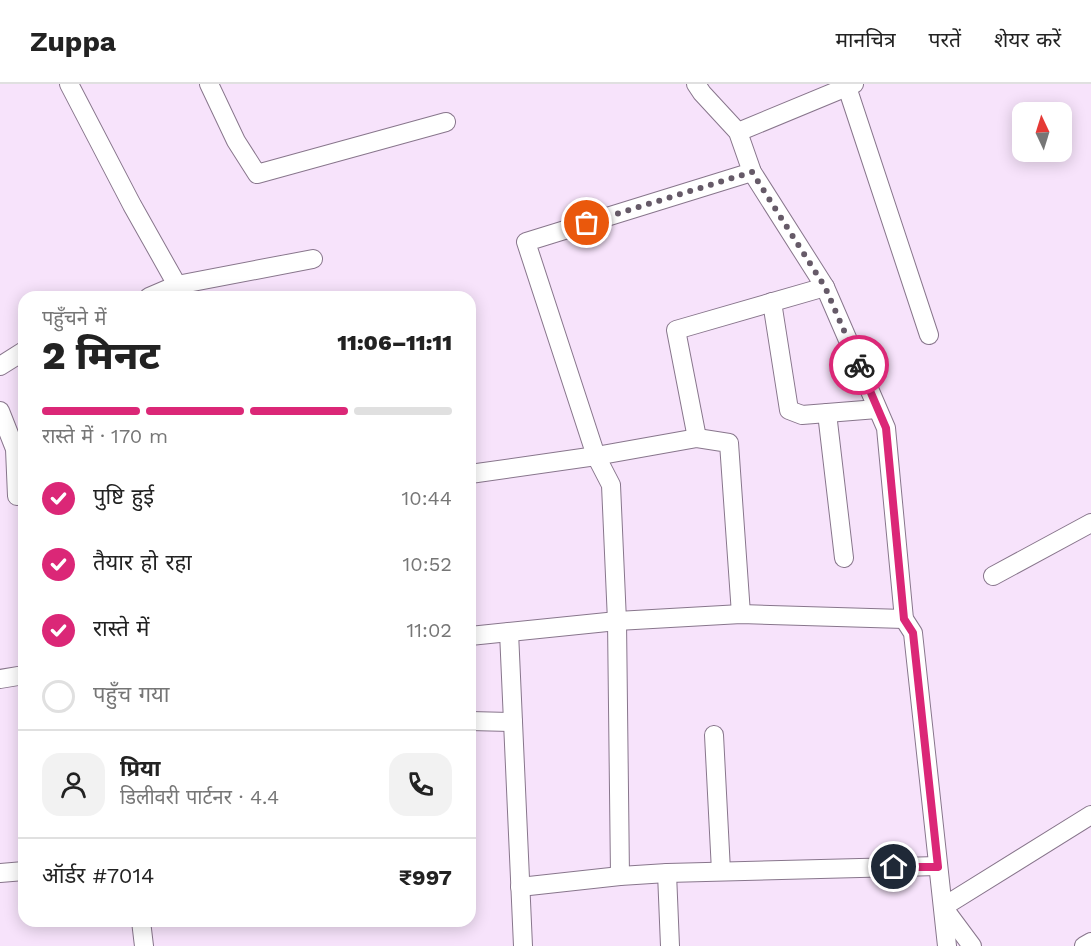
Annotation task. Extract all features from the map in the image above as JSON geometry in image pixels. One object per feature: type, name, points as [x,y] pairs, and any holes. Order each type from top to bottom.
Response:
[{"type":"street","points":[[69,84],[177,285]]},
{"type":"street","points":[[208,84],[236,141],[257,174],[447,123]]},
{"type":"street","points":[[696,84],[738,132],[752,172],[825,287],[886,428],[904,619],[913,633],[947,946]]},
{"type":"street","points":[[738,132],[851,85],[929,336]]},
{"type":"street","points":[[620,876],[617,621],[611,485],[596,456],[526,242],[752,172]]},
{"type":"street","points":[[163,291],[177,285],[313,259]]},
{"type":"street","points":[[697,438],[676,330],[825,287]]},
{"type":"street","points":[[772,302],[789,410],[802,416],[878,409]]},
{"type":"street","points":[[0,366],[18,355]]},
{"type":"street","points":[[0,411],[18,444]]},
{"type":"street","points":[[827,413],[844,558]]},
{"type":"street","points":[[476,473],[596,456],[697,438],[729,443],[741,614]]},
{"type":"street","points":[[14,497],[18,464]]},
{"type":"street","points":[[993,576],[1091,523]]},
{"type":"street","points":[[476,635],[617,621],[741,614],[904,619]]},
{"type":"street","points":[[509,632],[523,946]]},
{"type":"street","points":[[0,679],[18,676]]},
{"type":"street","points":[[476,721],[513,722]]},
{"type":"street","points":[[714,735],[722,871]]},
{"type":"street","points":[[943,907],[1091,815]]},
{"type":"street","points":[[520,887],[667,873],[938,867]]},
{"type":"street","points":[[0,873],[18,872]]},
{"type":"street","points":[[667,873],[670,946]]},
{"type":"street","points":[[943,907],[972,946]]},
{"type":"street","points":[[142,927],[144,946]]},
{"type":"street","points":[[1084,946],[1091,942]]},
{"type":"way so far","points":[[587,223],[752,172],[825,287],[859,365]]},
{"type":"route","points":[[859,365],[886,428],[904,619],[913,633],[938,867],[894,867]]}]
